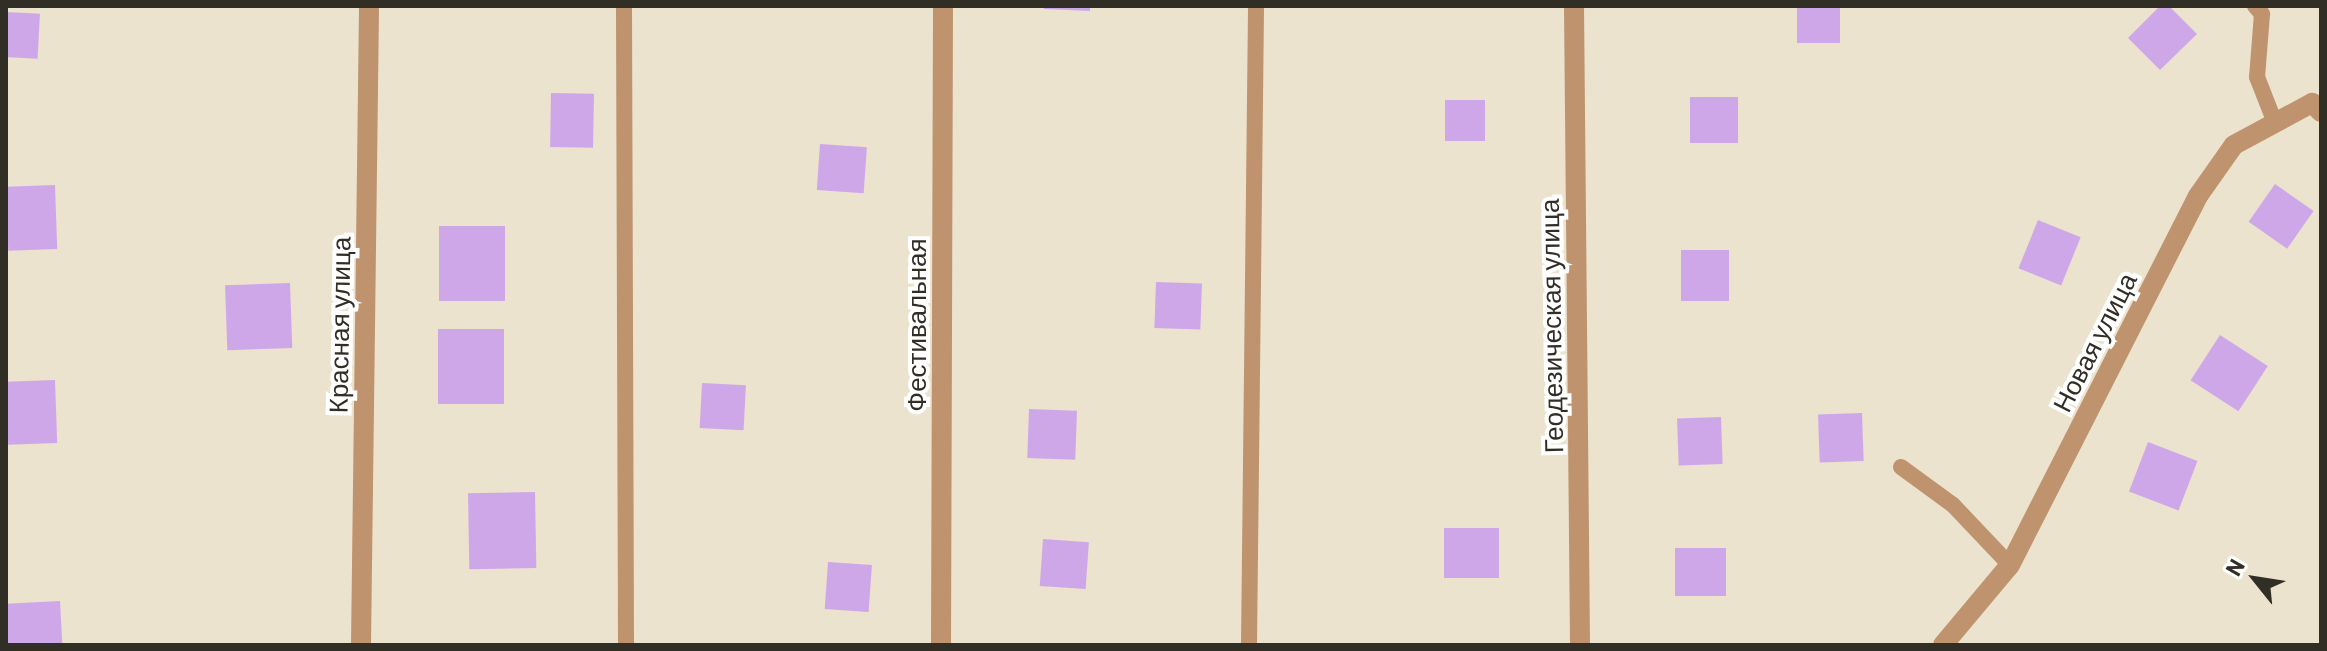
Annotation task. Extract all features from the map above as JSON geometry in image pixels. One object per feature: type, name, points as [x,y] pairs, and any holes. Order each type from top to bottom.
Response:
[{"type":"street","name":"Красная улица","points":[[361,645],[369,6]]},
{"type":"street","name":"Фестивальная","points":[[941,645],[943,6]]},
{"type":"street","name":"Геодезическая улица","points":[[1574,6],[1580,645]]},
{"type":"street","name":"Новая улица","points":[[1943,645],[2010,565],[2198,196],[2234,145],[2312,103],[2321,112]]},
{"type":"lane","points":[[624,6],[626,645]]},
{"type":"lane","points":[[1249,645],[1256,6]]},
{"type":"lane","points":[[2255,6],[2262,14],[2257,77],[2275,123]]},
{"type":"lane","points":[[1901,467],[1953,505],[2010,565]]},
{"type":"building","points":[[1044,6],[1090,6],[1090,11],[1044,9]]},
{"type":"building","points":[[1797,6],[1840,6],[1840,43],[1797,43]]},
{"type":"building","points":[[2160,6],[2169,6],[2197,34],[2160,70],[2128,38]]},
{"type":"building","points":[[6,12],[40,14],[38,59],[6,57]]},
{"type":"building","points":[[551,93],[594,94],[593,148],[550,147]]},
{"type":"building","points":[[1690,97],[1738,97],[1738,143],[1690,143]]},
{"type":"building","points":[[1445,100],[1485,100],[1485,141],[1445,141]]},
{"type":"building","points":[[820,144],[867,147],[864,193],[817,190]]},
{"type":"building","points":[[2275,184],[2314,211],[2287,249],[2249,222]]},
{"type":"building","points":[[55,185],[57,249],[8,251],[6,187]]},
{"type":"building","points":[[2038,220],[2081,237],[2061,285],[2019,268]]},
{"type":"building","points":[[439,226],[505,226],[505,301],[439,301]]},
{"type":"building","points":[[1681,250],[1729,250],[1729,301],[1681,301]]},
{"type":"building","points":[[1156,282],[1202,284],[1200,330],[1154,328]]},
{"type":"building","points":[[290,283],[292,348],[227,350],[225,285]]},
{"type":"building","points":[[438,329],[504,329],[504,404],[438,404]]},
{"type":"building","points":[[2220,335],[2268,366],[2238,411],[2191,380]]},
{"type":"building","points":[[55,380],[57,443],[8,445],[6,382]]},
{"type":"building","points":[[702,383],[746,385],[744,430],[700,428]]},
{"type":"building","points":[[1029,409],[1077,411],[1075,460],[1027,458]]},
{"type":"building","points":[[1862,413],[1864,461],[1820,463],[1818,415]]},
{"type":"building","points":[[1721,417],[1723,464],[1679,466],[1677,419]]},
{"type":"building","points":[[2148,442],[2197,461],[2178,510],[2129,491]]},
{"type":"building","points":[[535,492],[536,568],[469,569],[468,493]]},
{"type":"building","points":[[1444,528],[1499,528],[1499,578],[1444,578]]},
{"type":"building","points":[[1043,539],[1089,542],[1086,589],[1040,586]]},
{"type":"building","points":[[1675,548],[1726,548],[1726,596],[1675,596]]},
{"type":"building","points":[[828,562],[872,565],[869,612],[825,609]]},
{"type":"building","points":[[60,601],[62,645],[8,645],[6,604]]}]
